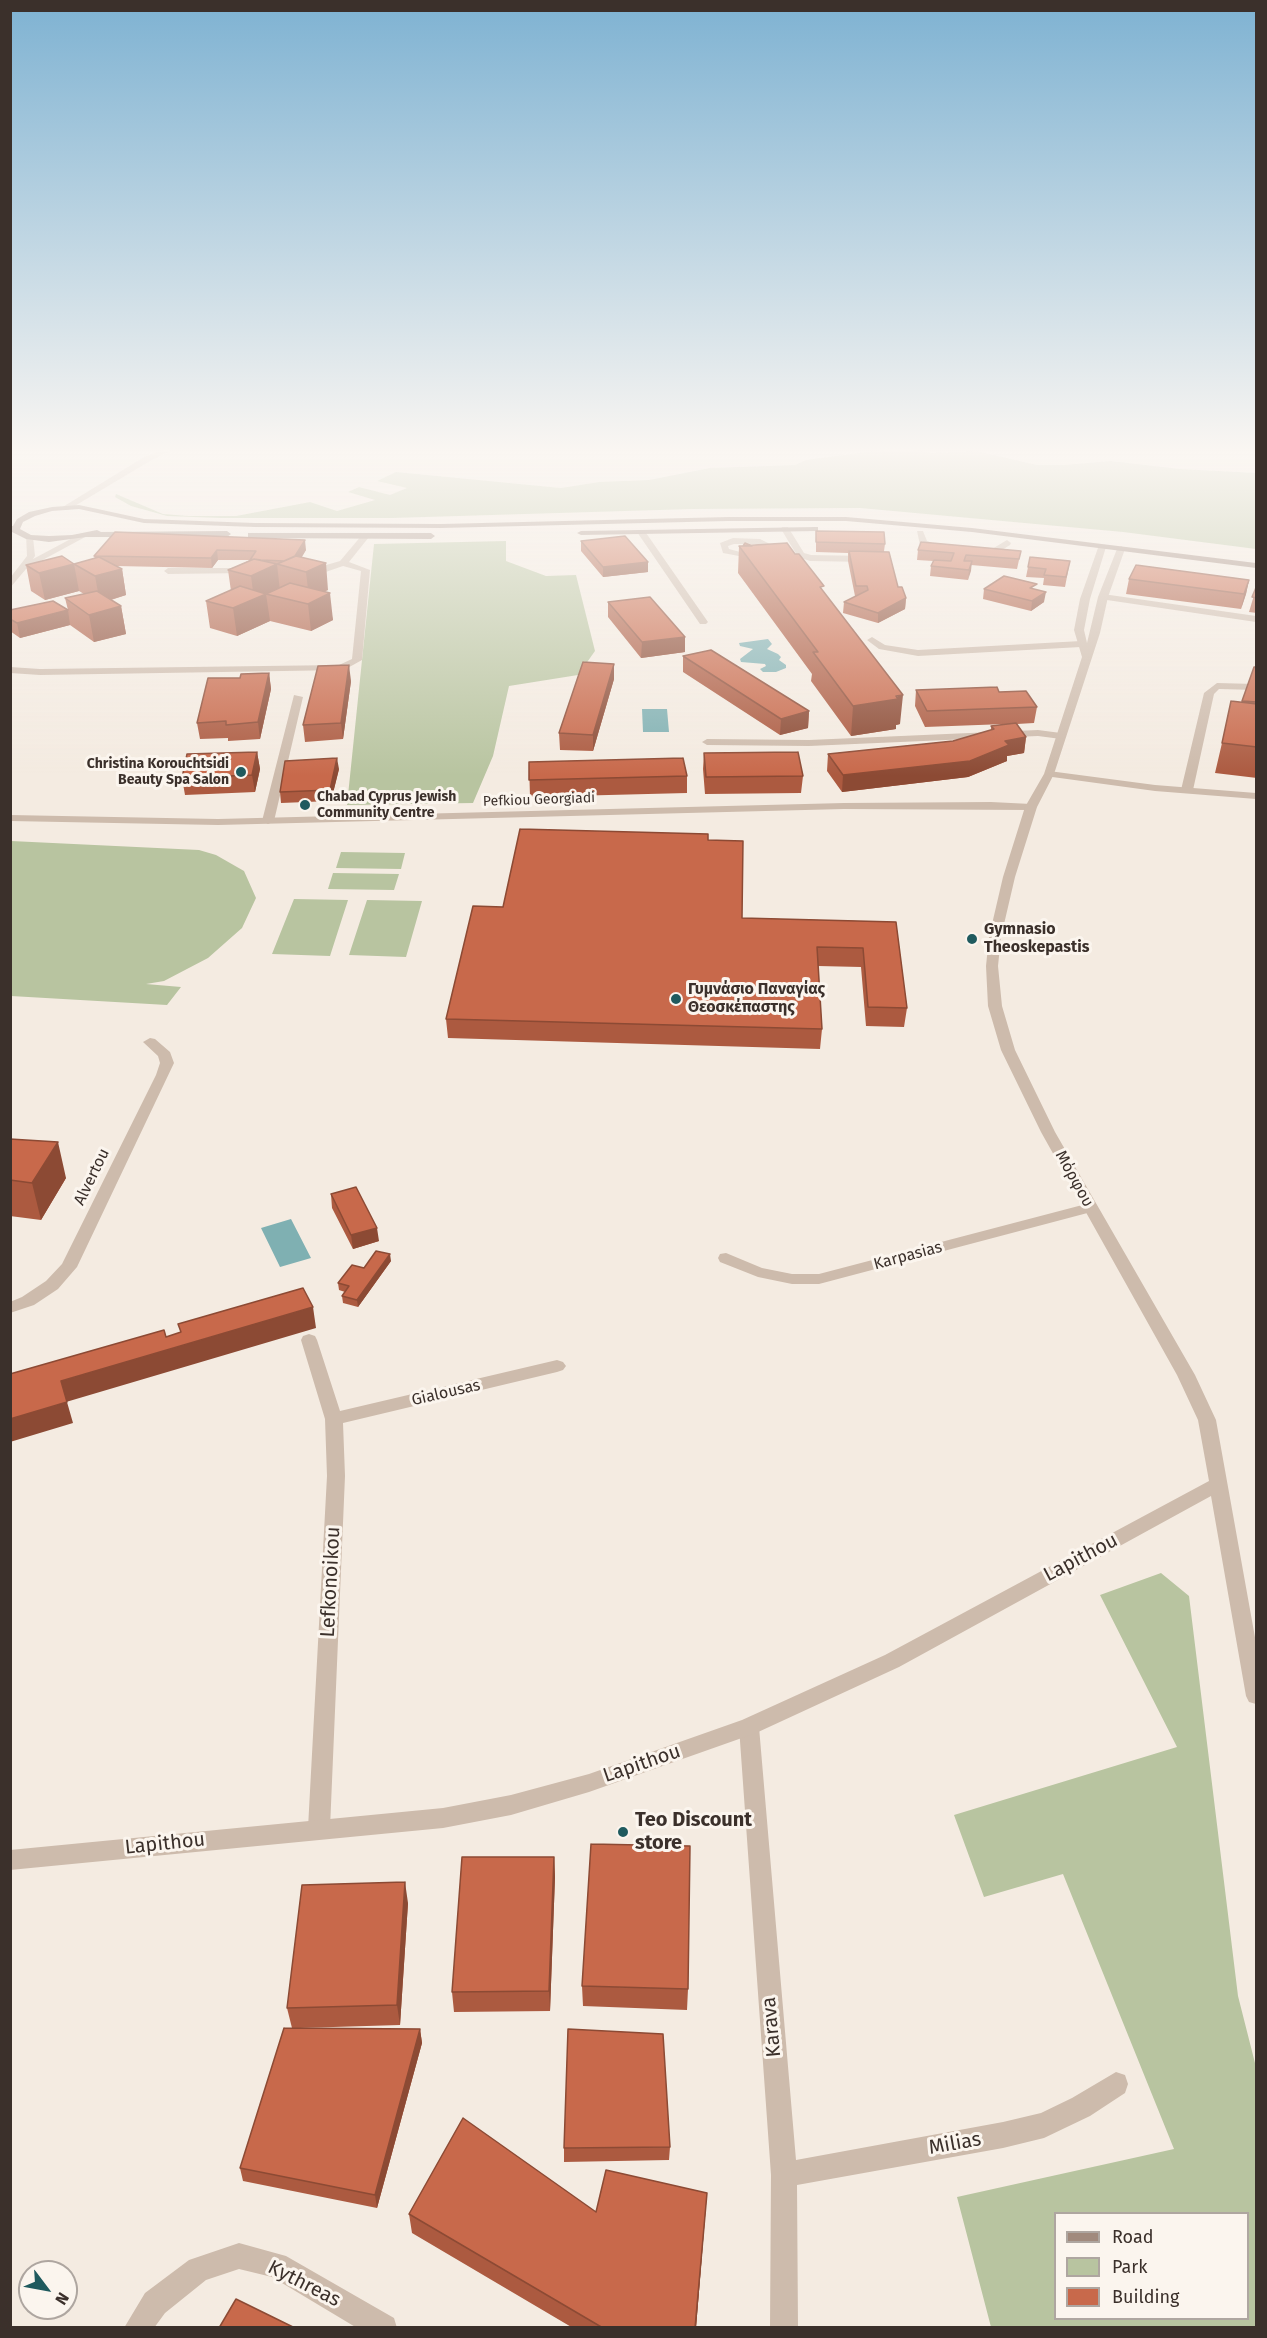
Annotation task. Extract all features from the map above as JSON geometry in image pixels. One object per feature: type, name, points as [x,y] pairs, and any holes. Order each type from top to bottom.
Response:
[{"type":"main road","points":[[1150,558],[1257,576]]},
{"type":"main road","points":[[1174,558],[1257,566]]},
{"type":"street","points":[[10,585],[30,558]]},
{"type":"street","points":[[25,567],[42,558]]},
{"type":"street","points":[[294,572],[317,572],[343,563],[347,558]]},
{"type":"street","points":[[660,558],[703,621]]},
{"type":"street","points":[[817,558],[872,559]]},
{"type":"street","points":[[1086,656],[1079,630],[1085,599],[1099,558]]},
{"type":"street","name":"Μόρφου","points":[[1118,558],[1103,597],[1095,633],[1061,736],[1048,774],[1032,807],[1009,878],[995,937],[992,966],[995,1006],[1008,1050],[1048,1132],[1186,1375],[1207,1420],[1257,1696]]},
{"type":"street","points":[[10,670],[40,672],[341,668],[357,660],[366,570],[343,563]]},
{"type":"street","points":[[168,571],[260,572]]},
{"type":"street","points":[[1103,597],[1257,619]]},
{"type":"street","points":[[872,640],[882,647],[918,653],[1081,644]]},
{"type":"street","points":[[1187,790],[1209,693],[1217,686],[1257,687]]},
{"type":"street","points":[[268,821],[298,697]]},
{"type":"street","points":[[707,741],[809,743],[1038,733],[1061,736]]},
{"type":"street","points":[[1048,774],[1257,796]]},
{"type":"street","name":"Pefkiou Georgiadi","points":[[10,818],[135,822],[268,821],[844,806],[1032,807]]},
{"type":"street","name":"Alvertou","points":[[10,1308],[28,1301],[52,1285],[69,1267],[163,1075],[167,1063],[165,1055],[150,1042]]},
{"type":"street","name":"Karpasias","points":[[726,1258],[758,1272],[792,1280],[819,1279],[1090,1208]]},
{"type":"street","name":"Lefkonoikou","points":[[309,1340],[334,1419],[336,1476],[319,1828]]},
{"type":"street","name":"Gialousas","points":[[334,1419],[557,1366]]},
{"type":"street","name":"Lapithou","points":[[10,1860],[319,1828],[443,1818],[511,1805],[589,1782],[749,1727],[892,1661],[1218,1484]]},
{"type":"street","name":"Karava","points":[[749,1727],[784,2175],[784,2328]]},
{"type":"street","name":"Milias","points":[[784,2175],[1003,2135],[1044,2125],[1081,2108],[1116,2084]]},
{"type":"street","name":"Kythreas","points":[[137,2328],[155,2303],[198,2269],[239,2256],[277,2265],[384,2328]]},
{"type":"green space","points":[[373,558],[506,558],[506,561],[546,576],[576,575],[595,651],[578,675],[509,686],[493,756],[473,803],[347,805]]},
{"type":"green space","points":[[11,841],[199,850],[216,855],[244,871],[256,898],[242,928],[208,958],[164,981],[146,984],[181,987],[167,1005],[11,996]]},
{"type":"green space","points":[[341,852],[405,853],[401,869],[336,868]]},
{"type":"green space","points":[[333,873],[399,874],[394,890],[328,889]]},
{"type":"green space","points":[[294,899],[348,900],[330,956],[272,954]]},
{"type":"green space","points":[[367,900],[422,901],[406,957],[349,955]]},
{"type":"green space","points":[[1161,1573],[1189,1596],[1238,1996],[1256,2067],[1256,2327],[991,2327],[957,2197],[1174,2149],[1063,1874],[984,1897],[954,1815],[1177,1747],[1100,1595]]},
{"type":"water","points":[[768,639],[772,644],[767,649],[781,657],[779,660],[786,665],[786,668],[776,672],[763,672],[760,669],[766,666],[765,664],[741,662],[740,659],[753,649],[740,646],[739,643]]},
{"type":"water","points":[[642,709],[667,709],[669,732],[643,732]]},
{"type":"water","points":[[291,1219],[311,1258],[280,1267],[261,1228]]},
{"type":"building","points":[[54,558],[65,558],[74,564],[39,573],[26,565]]},
{"type":"building","points":[[101,558],[122,569],[95,576],[74,564]]},
{"type":"building","points":[[251,558],[290,558],[284,561],[250,560]]},
{"type":"building","points":[[291,558],[305,558],[326,563],[306,572],[277,564]]},
{"type":"building","points":[[595,558],[645,558],[648,562],[603,567]]},
{"type":"building","points":[[748,558],[802,558],[824,586],[820,587],[903,695],[896,696],[898,699],[853,706],[813,652],[818,652]]},
{"type":"building","points":[[850,558],[891,558],[898,587],[902,587],[906,598],[878,613],[844,602],[868,590],[867,586],[856,586]]},
{"type":"building","points":[[952,558],[965,558],[964,561],[972,561],[969,570],[931,566],[934,560],[951,561]]},
{"type":"building","points":[[1030,558],[1070,561],[1066,577],[1044,575],[1046,569],[1028,567]]},
{"type":"building","points":[[254,559],[277,564],[251,576],[228,570]]},
{"type":"building","points":[[1136,565],[1249,580],[1244,594],[1129,579]]},
{"type":"building","points":[[1004,576],[1037,584],[1030,588],[1046,592],[1032,601],[984,589]]},
{"type":"building","points":[[290,583],[330,593],[308,604],[266,594]]},
{"type":"building","points":[[1257,585],[1257,598],[1252,597]]},
{"type":"building","points":[[240,586],[266,594],[233,608],[206,601]]},
{"type":"building","points":[[97,591],[121,606],[89,615],[65,598]]},
{"type":"building","points":[[650,597],[685,637],[642,642],[608,602]]},
{"type":"building","points":[[53,601],[68,610],[17,623],[10,619],[10,610]]},
{"type":"building","points":[[711,650],[809,711],[781,719],[683,656]]},
{"type":"building","points":[[583,662],[614,664],[593,735],[559,733]]},
{"type":"building","points":[[349,665],[341,723],[303,725],[318,666]]},
{"type":"building","points":[[1254,667],[1257,667],[1257,702],[1242,701]]},
{"type":"building","points":[[269,673],[258,722],[226,725],[226,721],[197,723],[208,678],[240,678],[241,674]]},
{"type":"building","points":[[997,687],[999,692],[1026,691],[1037,707],[927,711],[916,690]]},
{"type":"building","points":[[1231,701],[1257,704],[1257,747],[1222,743]]},
{"type":"building","points":[[1016,723],[1026,737],[1005,741],[1009,745],[970,761],[843,775],[828,754],[953,741],[994,729],[991,726]]},
{"type":"building","points":[[257,752],[252,775],[182,778],[187,754]]},
{"type":"building","points":[[798,752],[803,776],[706,777],[704,753]]},
{"type":"building","points":[[337,758],[330,790],[280,792],[285,761]]},
{"type":"building","points":[[683,758],[687,776],[529,780],[529,762]]},
{"type":"building","points":[[520,829],[708,834],[708,840],[743,841],[742,918],[896,922],[907,1008],[868,1007],[863,948],[817,947],[822,1029],[446,1019],[473,906],[503,907]]},
{"type":"building","points":[[10,1139],[58,1142],[32,1183],[10,1180]]},
{"type":"building","points":[[356,1187],[377,1228],[351,1235],[331,1194]]},
{"type":"building","points":[[376,1251],[390,1254],[357,1300],[342,1296],[349,1286],[338,1283],[352,1265],[364,1268]]},
{"type":"building","points":[[303,1288],[313,1307],[61,1381],[67,1402],[10,1419],[10,1374],[164,1330],[166,1337],[181,1332],[178,1324]]},
{"type":"building","points":[[591,1844],[690,1846],[688,1989],[582,1986]]},
{"type":"building","points":[[462,1857],[554,1857],[549,1991],[452,1992]]},
{"type":"building","points":[[405,1882],[397,2005],[287,2008],[302,1885]]},
{"type":"building","points":[[284,2028],[420,2029],[375,2195],[240,2168]]},
{"type":"building","points":[[568,2029],[663,2034],[670,2147],[564,2148]]},
{"type":"building","points":[[463,2118],[596,2212],[606,2170],[707,2193],[695,2328],[603,2328],[409,2214]]},
{"type":"building","points":[[236,2299],[295,2328],[219,2328]]},
{"type":"place","name":"Christina Korouchtsidi Beauty Spa Salon","points":[[241,772]]},
{"type":"place","name":"Chabad Cyprus Jewish Community Centre","points":[[305,805]]},
{"type":"place","name":"Gymnasio Theoskepastis","points":[[972,939]]},
{"type":"place","name":"Γυμνάσιο Παναγίας Θεοσκέπαστης","points":[[676,999]]},
{"type":"place","name":"Teo Discount store","points":[[623,1832]]}]
